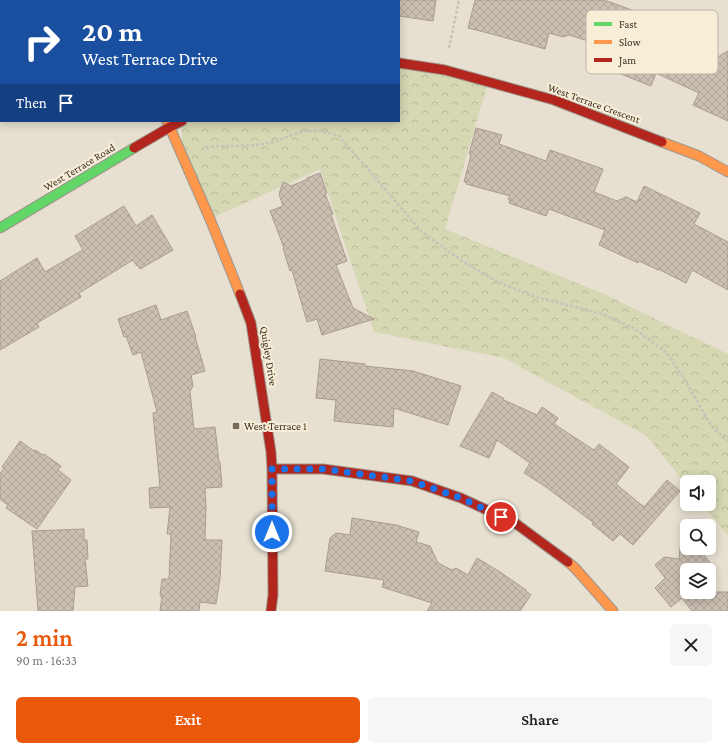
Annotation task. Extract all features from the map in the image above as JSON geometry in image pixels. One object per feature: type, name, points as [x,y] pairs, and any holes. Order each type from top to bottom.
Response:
[{"type":"street","name":"West Terrace Crescent","points":[[400,63],[445,70],[554,100],[699,156],[728,172]]},
{"type":"street","name":"West Terrace Road","points":[[0,228],[169,124]]},
{"type":"street","name":"Quigley Drive","points":[[169,124],[210,219],[251,323],[271,452],[273,595],[270,611]]},
{"type":"street","points":[[272,469],[323,469],[412,481],[461,498],[515,523],[576,568],[613,611]]},
{"type":"path","points":[[445,70],[459,0]]},
{"type":"path","points":[[206,147],[256,146],[273,142],[304,131],[321,131],[339,136],[422,232],[464,262],[496,281],[532,296],[602,314],[635,329],[667,353],[683,377],[712,427],[728,441]]},
{"type":"green space","points":[[400,65],[488,83],[445,229],[604,294],[728,354],[728,536],[716,521],[716,519],[714,519],[708,511],[716,511],[716,475],[680,475],[680,477],[647,436],[504,358],[374,332],[320,169],[210,219],[182,155],[182,122],[400,122]]},
{"type":"building","points":[[400,0],[436,0],[433,21],[400,16]]},
{"type":"building","points":[[475,0],[604,0],[632,10],[586,10],[586,40],[569,35],[563,37],[549,33],[545,49],[468,28]]},
{"type":"building","points":[[728,51],[728,121],[693,105],[699,93],[658,74],[718,74],[718,57]]},
{"type":"building","points":[[621,74],[656,74],[651,86]]},
{"type":"building","points":[[476,128],[502,135],[499,144],[546,161],[550,150],[603,169],[594,192],[617,201],[626,197],[637,202],[644,186],[700,213],[694,224],[728,242],[728,290],[692,270],[686,283],[658,269],[639,261],[638,263],[599,245],[605,230],[549,209],[546,216],[509,203],[510,200],[508,199],[510,196],[466,184],[467,182],[464,182],[471,155],[469,154]]},
{"type":"building","points":[[320,173],[327,193],[325,194],[333,214],[331,215],[347,261],[336,265],[353,308],[374,319],[322,335],[317,319],[307,322],[292,270],[290,271],[284,248],[270,211],[283,206],[279,194],[283,182],[291,186]]},
{"type":"building","points":[[124,206],[136,226],[152,215],[173,250],[140,269],[133,260],[79,293],[81,297],[37,323],[39,327],[0,350],[0,281],[37,258],[45,272],[83,250],[75,236]]},
{"type":"building","points":[[156,305],[161,320],[187,311],[205,371],[191,375],[193,386],[190,391],[194,429],[215,427],[220,462],[222,487],[205,488],[205,540],[222,540],[220,579],[216,604],[200,602],[199,611],[160,611],[162,579],[169,579],[171,534],[167,534],[170,507],[150,508],[149,488],[160,487],[153,413],[157,412],[141,352],[133,355],[126,336],[124,337],[118,319]]},
{"type":"building","points":[[320,359],[413,371],[461,386],[448,425],[394,408],[393,427],[334,421],[336,400],[316,398]]},
{"type":"building","points":[[492,392],[504,400],[537,415],[542,407],[558,418],[554,424],[594,450],[599,444],[629,467],[616,484],[644,507],[667,480],[680,491],[633,545],[620,534],[613,541],[592,524],[594,523],[546,487],[524,473],[530,463],[497,440],[489,458],[460,446]]},
{"type":"building","points":[[20,441],[34,451],[35,450],[43,455],[44,454],[61,466],[58,470],[71,480],[37,529],[6,508],[8,505],[0,499],[0,474],[4,468],[2,467]]},
{"type":"building","points":[[352,518],[396,525],[419,532],[416,542],[430,546],[438,563],[452,570],[456,568],[468,575],[477,558],[500,572],[531,595],[520,611],[427,611],[432,603],[382,587],[384,580],[325,571],[330,538],[336,533],[350,535]]},
{"type":"building","points":[[84,529],[84,540],[87,540],[88,559],[85,559],[88,586],[75,587],[73,611],[38,611],[32,531]]},
{"type":"building","points":[[680,548],[680,555],[704,555],[710,563],[680,563],[681,599],[671,607],[655,588],[665,578],[655,565],[664,557],[679,559]]},
{"type":"building","points":[[716,592],[728,592],[728,611],[692,611],[683,599],[716,599]]},
{"type":"traffic: fast","points":[[0,228],[134,148]]},
{"type":"traffic: slow","points":[[167,122],[210,219],[240,294]]},
{"type":"traffic: slow","points":[[662,142],[699,156],[728,172]]},
{"type":"traffic: slow","points":[[568,562],[613,611]]},
{"type":"traffic: jam","points":[[400,63],[445,70],[554,100],[662,142]]},
{"type":"traffic: jam","points":[[134,148],[180,122]]},
{"type":"traffic: jam","points":[[240,294],[251,323],[271,452],[273,595],[271,611]]},
{"type":"traffic: jam","points":[[272,469],[323,469],[412,481],[461,498],[515,523],[568,562]]},
{"type":"place","name":"West Terrace 1","points":[[236,426]]},
{"type":"route","points":[[272,532],[272,469],[323,469],[412,481],[461,498],[501,517]]}]
